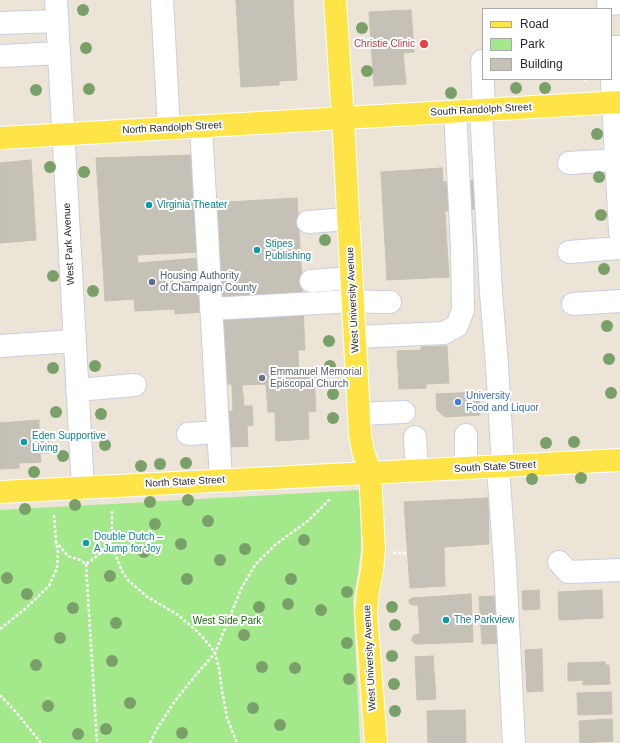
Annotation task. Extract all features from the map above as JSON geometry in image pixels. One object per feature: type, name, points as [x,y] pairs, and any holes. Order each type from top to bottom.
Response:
[{"type":"main road","name":"West University Avenue","points":[[335,0],[349,219],[359,414],[362,443],[370,473],[374,548],[366,612],[376,743]]},
{"type":"main road","name":"South Randolph Street","points":[[343,118],[617,102]]},
{"type":"main road","name":"North Randolph Street","points":[[0,138],[343,118]]},
{"type":"main road","name":"South State Street","points":[[370,473],[620,460]]},
{"type":"main road","name":"North State Street","points":[[0,492],[370,473]]},
{"type":"street","points":[[162,0],[169,128]]},
{"type":"street","points":[[0,23],[56,10]]},
{"type":"street","name":"West Park Avenue","points":[[56,10],[83,488]]},
{"type":"street","points":[[2,56],[59,53]]},
{"type":"street","points":[[612,69],[617,102],[620,232]]},
{"type":"street","points":[[482,80],[487,223],[497,365],[500,466],[514,743]]},
{"type":"street","points":[[355,337],[444,333],[457,326],[463,310],[462,247],[455,111]]},
{"type":"street","points":[[201,127],[210,180],[211,309],[221,480]]},
{"type":"street","points":[[569,163],[618,166]]},
{"type":"street","points":[[308,222],[349,219]]},
{"type":"street","points":[[462,247],[487,223]]},
{"type":"street","points":[[569,252],[620,248]]},
{"type":"street","points":[[311,281],[352,278]]},
{"type":"street","points":[[462,298],[491,294]]},
{"type":"street","points":[[211,309],[353,301],[390,302]]},
{"type":"street","points":[[573,304],[620,301]]},
{"type":"street","points":[[0,346],[74,341]]},
{"type":"street","points":[[77,390],[135,385]]},
{"type":"street","points":[[359,414],[404,412]]},
{"type":"street","points":[[188,434],[218,432]]},
{"type":"street","points":[[466,435],[466,468]]},
{"type":"street","points":[[415,437],[417,470]]},
{"type":"street","points":[[560,562],[568,572],[620,570]]},
{"type":"path","points":[[585,80],[588,83]]},
{"type":"path","points":[[150,743],[158,727],[175,701],[215,653],[242,587],[255,565],[275,545],[309,520],[330,499]]},
{"type":"path","points":[[86,564],[110,544],[112,532],[112,510]]},
{"type":"path","points":[[0,629],[26,609],[49,586],[57,568],[58,552],[54,515]]},
{"type":"path","points":[[56,542],[68,556],[80,560],[86,564]]},
{"type":"path","points":[[110,544],[123,573],[129,581],[146,596],[178,615],[188,623],[202,636],[215,653],[219,668],[227,718],[237,743]]},
{"type":"path","points":[[392,553],[407,553]]},
{"type":"path","points":[[86,564],[96,743]]},
{"type":"path","points":[[0,695],[41,743]]},
{"type":"green space","name":"West Side Park","points":[[360,490],[361,548],[353,600],[360,743],[0,743],[0,510]]},
{"type":"building","points":[[236,0],[293,0],[297,80],[279,81],[279,85],[241,87]]},
{"type":"building","points":[[411,10],[414,52],[403,53],[406,84],[374,86],[369,12]]},
{"type":"building","name":"Virginia Theater","points":[[196,155],[201,252],[137,255],[138,263],[103,266],[96,158]]},
{"type":"building","points":[[31,160],[36,240],[0,243],[0,163]]},
{"type":"building","points":[[442,168],[449,277],[387,280],[381,172]]},
{"type":"building","points":[[476,180],[477,209],[445,211],[443,182]]},
{"type":"building","name":"Stipes Publishing","points":[[297,198],[303,297],[217,302],[211,203]]},
{"type":"building","name":"Housing Authority of Champaign County","points":[[200,258],[203,312],[175,314],[175,309],[135,311],[134,299],[105,301],[103,266]]},
{"type":"building","name":"Emmanuel Memorial Episcopal Church","points":[[303,308],[305,350],[298,350],[299,378],[314,377],[316,411],[308,412],[309,439],[276,441],[275,412],[268,412],[266,384],[242,385],[244,406],[252,406],[253,425],[247,426],[248,446],[228,447],[226,412],[233,411],[232,384],[226,384],[222,313]]},
{"type":"building","points":[[447,346],[449,383],[426,384],[426,388],[399,389],[397,351],[421,350],[421,347]]},
{"type":"building","name":"University Food and Liquor","points":[[479,392],[480,415],[445,417],[437,410],[436,394]]},
{"type":"building","name":"Eden Supportive Living","points":[[39,420],[39,432],[48,432],[49,453],[40,453],[41,462],[19,463],[19,468],[0,469],[0,423]]},
{"type":"building","points":[[488,498],[489,544],[444,547],[445,586],[410,588],[404,502]]},
{"type":"building","points":[[539,590],[540,609],[523,610],[522,591]]},
{"type":"building","points":[[602,590],[603,618],[559,620],[558,592]]},
{"type":"building","name":"The Parkview","points":[[471,594],[473,642],[416,644],[412,641],[414,635],[420,634],[418,605],[412,605],[409,603],[409,600],[412,598]]},
{"type":"building","points":[[495,596],[498,643],[482,644],[479,597]]},
{"type":"building","points":[[542,649],[543,691],[527,692],[525,650]]},
{"type":"building","points":[[433,656],[436,699],[417,700],[415,657]]},
{"type":"building","points":[[605,662],[605,665],[609,665],[610,684],[583,685],[583,680],[568,681],[568,663]]},
{"type":"building","points":[[611,692],[612,714],[578,715],[577,693]]},
{"type":"building","points":[[465,710],[466,743],[428,743],[427,711]]},
{"type":"building","points":[[612,719],[613,741],[580,743],[579,721]]},
{"type":"place","name":"Christie Clinic","points":[[424,44]]},
{"type":"place","name":"Virginia Theater","points":[[149,205]]},
{"type":"place","name":"Stipes Publishing","points":[[257,250]]},
{"type":"place","name":"Housing Authority of Champaign County","points":[[152,282]]},
{"type":"place","name":"Emmanuel Memorial Episcopal Church","points":[[262,378]]},
{"type":"place","name":"University Food and Liquor","points":[[458,402]]},
{"type":"place","name":"Eden Supportive Living","points":[[24,442]]},
{"type":"place","name":"Double Dutch – A Jump for Joy","points":[[86,543]]},
{"type":"place","name":"The Parkview","points":[[446,620]]}]
